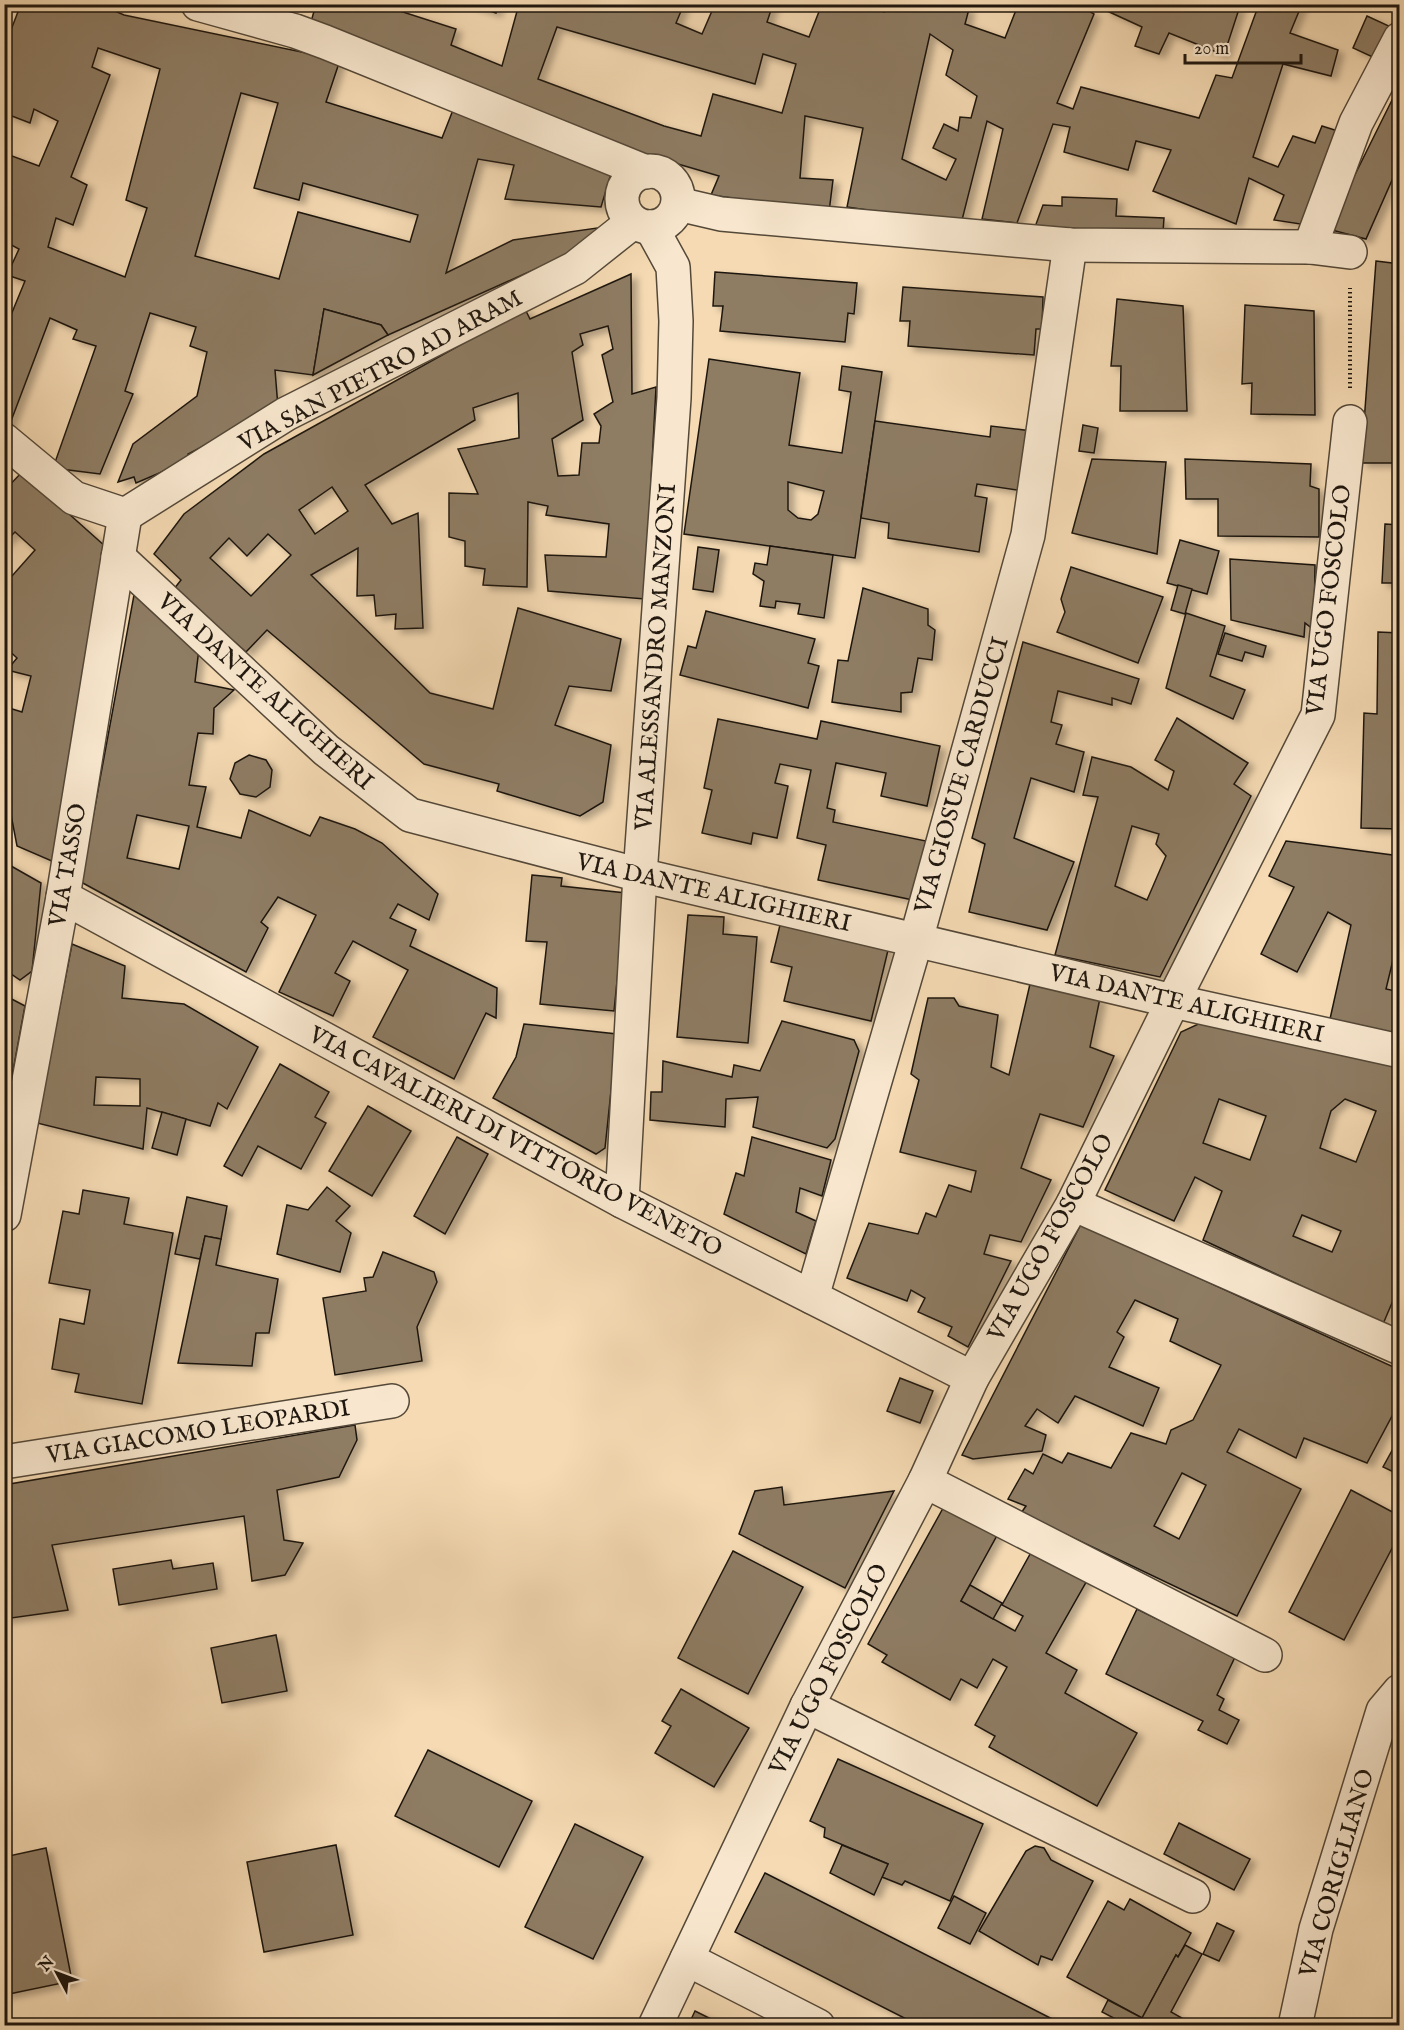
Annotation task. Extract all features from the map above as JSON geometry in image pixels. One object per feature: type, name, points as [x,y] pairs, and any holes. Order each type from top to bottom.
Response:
[{"type":"street","points":[[198,4],[299,18],[646,172],[663,175],[670,180],[678,195],[678,204],[675,213],[661,225],[642,225],[623,206],[622,196],[625,187],[638,174],[646,172]]},
{"type":"street","points":[[1310,247],[1356,123],[1400,39]]},
{"type":"street","points":[[678,204],[721,214],[1070,245],[1310,247],[1350,252]]},
{"type":"street","name":"VIA SAN PIETRO AD ARAM","points":[[125,516],[286,414],[575,268],[642,225]]},
{"type":"street","name":"VIA ALESSANDRO MANZONI","points":[[622,1201],[640,875],[674,398],[676,321],[673,267],[642,225]]},
{"type":"street","name":"VIA GIOSUE CARDUCCI","points":[[812,1297],[916,940],[1028,535],[1070,245]]},
{"type":"street","name":"VIA UGO FOSCOLO","points":[[656,2025],[807,1706],[925,1481],[972,1378],[1073,1204],[1173,1000],[1318,715],[1350,422]]},
{"type":"street","points":[[4,440],[74,498],[125,516]]},
{"type":"street","name":"VIA TASSO","points":[[4,1215],[63,897],[125,516]]},
{"type":"street","name":"VIA DANTE ALIGHIERI","points":[[117,557],[326,750],[410,815],[640,875],[1400,1051]]},
{"type":"street","name":"VIA CAVALIERI DI VITTORIO VENETO","points":[[63,897],[622,1201],[972,1378]]},
{"type":"street","points":[[1073,1204],[1400,1348]]},
{"type":"street","name":"VIA GIACOMO LEOPARDI","points":[[4,1462],[392,1401]]},
{"type":"street","points":[[925,1481],[1265,1655]]},
{"type":"street","name":"VIA CORIGLIANO","points":[[1295,2025],[1316,1929],[1379,1723],[1383,1711],[1400,1690]]},
{"type":"street","points":[[807,1706],[1193,1896]]},
{"type":"street","points":[[687,1959],[818,2025]]},
{"type":"path","points":[[1350,252],[1350,422]]},
{"type":"building","points":[[21,4],[99,4],[124,15],[340,60],[326,102],[442,138],[453,110],[613,167],[601,207],[505,199],[514,165],[478,159],[446,273],[513,240],[597,228],[598,241],[388,335],[381,325],[324,309],[313,375],[275,370],[278,407],[188,454],[190,460],[136,483],[134,477],[118,482],[133,444],[197,396],[207,352],[190,346],[196,327],[150,313],[125,391],[133,394],[100,474],[53,468],[96,346],[73,339],[77,330],[50,318],[8,429],[4,426],[4,332],[25,281],[7,275],[19,249],[4,241],[4,153],[39,166],[58,121],[34,109],[30,123],[4,113],[4,48]],"holes":[[[98,48],[160,69],[126,200],[147,208],[125,277],[48,247],[56,218],[73,225],[87,185],[71,177],[110,75],[92,67]],[[241,93],[278,103],[254,188],[299,200],[303,183],[418,215],[410,242],[298,212],[279,279],[195,256]]]},
{"type":"building","points":[[316,4],[378,4],[456,29],[451,45],[502,66],[519,4],[684,4],[676,23],[702,34],[715,4],[729,8],[729,4],[773,4],[767,22],[809,37],[822,4],[865,4],[884,12],[886,4],[953,4],[969,9],[965,24],[1005,38],[1016,10],[1006,4],[1085,4],[1084,8],[1094,14],[1057,103],[1073,109],[1081,87],[1199,118],[1216,75],[1232,78],[1259,4],[1302,4],[1290,33],[1338,50],[1331,76],[1283,64],[1253,157],[1278,167],[1293,136],[1315,143],[1322,126],[1344,133],[1307,225],[1274,220],[1284,195],[1249,178],[1236,224],[1153,191],[1171,150],[1136,141],[1128,170],[1064,152],[1070,127],[1053,124],[1017,223],[982,219],[1003,129],[987,121],[961,224],[847,207],[863,128],[805,116],[800,178],[833,180],[829,212],[711,195],[719,176],[654,157],[652,164],[311,22]],"holes":[[[557,27],[755,84],[763,54],[796,64],[782,113],[713,94],[701,136],[664,126],[538,79]],[[930,34],[953,50],[946,75],[977,96],[971,118],[960,117],[958,131],[944,124],[933,148],[956,159],[946,180],[902,159]]]},
{"type":"building","points":[[468,4],[498,4],[496,13]]},
{"type":"building","points":[[1107,4],[1211,4],[1219,8],[1222,4],[1240,6],[1224,55],[1169,33],[1159,54],[1135,46],[1142,27],[1105,10]]},
{"type":"building","points":[[1367,16],[1391,27],[1377,59],[1353,48]]},
{"type":"building","points":[[1400,84],[1400,162],[1366,239],[1328,229]]},
{"type":"building","points":[[1062,197],[1117,199],[1116,216],[1164,218],[1163,232],[1035,227],[1043,205],[1062,206]]},
{"type":"building","points":[[1376,261],[1400,264],[1400,463],[1361,463]]},
{"type":"building","points":[[715,272],[857,283],[854,314],[848,313],[845,342],[720,331],[723,306],[713,306]]},
{"type":"building","points":[[631,274],[632,394],[656,387],[645,599],[548,591],[545,555],[606,557],[609,524],[546,515],[548,506],[528,502],[527,587],[483,585],[485,569],[465,566],[465,541],[449,537],[449,493],[478,494],[458,449],[519,438],[518,393],[473,408],[475,420],[365,485],[392,524],[418,513],[423,628],[395,629],[396,614],[376,616],[374,595],[357,596],[358,548],[311,575],[430,693],[493,709],[518,608],[621,639],[611,691],[569,686],[555,725],[611,745],[603,802],[580,816],[497,791],[499,784],[424,764],[267,630],[246,652],[174,589],[181,580],[154,554],[184,514],[264,454],[525,309],[530,319]],"holes":[[[608,326],[613,349],[602,355],[613,402],[594,414],[601,426],[599,443],[582,443],[579,475],[558,476],[552,439],[583,420],[572,352],[583,345],[580,334]],[[332,487],[348,511],[315,534],[299,510]],[[268,534],[291,555],[251,596],[210,558],[229,538],[247,556]]]},
{"type":"building","points":[[903,287],[1043,297],[1042,329],[1036,329],[1034,355],[908,346],[910,321],[900,321]]},
{"type":"building","points":[[1117,299],[1183,306],[1187,411],[1120,411],[1121,366],[1111,366]]},
{"type":"building","points":[[1245,305],[1314,311],[1315,415],[1251,414],[1252,383],[1242,384]]},
{"type":"building","points":[[324,309],[381,325],[388,335],[313,375]]},
{"type":"building","points":[[709,359],[800,373],[789,445],[842,453],[851,392],[839,390],[842,366],[882,372],[855,558],[684,534]],"holes":[[[788,482],[824,491],[818,514],[811,520],[798,518],[788,510]]]},
{"type":"building","points":[[875,421],[990,437],[991,426],[1032,431],[1023,491],[977,484],[975,496],[987,498],[979,552],[888,538],[889,523],[861,518]]},
{"type":"building","points":[[1083,425],[1098,428],[1094,453],[1079,451]]},
{"type":"building","points":[[1092,459],[1166,462],[1157,554],[1072,533]]},
{"type":"building","points":[[1185,459],[1311,464],[1310,486],[1319,489],[1319,537],[1218,536],[1218,499],[1186,499]]},
{"type":"building","points":[[22,472],[106,547],[54,862],[17,846],[4,778],[4,726],[9,708],[22,712],[31,676],[7,670],[17,658],[4,646],[4,585],[35,550],[15,532],[4,543],[4,491]]},
{"type":"building","points":[[1385,524],[1400,525],[1400,583],[1382,583]]},
{"type":"building","points":[[1180,540],[1219,551],[1207,594],[1167,583]]},
{"type":"building","points":[[770,546],[833,555],[824,618],[798,614],[800,604],[776,601],[775,608],[760,606],[764,581],[753,574],[755,563],[767,565]]},
{"type":"building","points":[[698,547],[719,550],[713,592],[693,589]]},
{"type":"building","points":[[1230,559],[1315,565],[1314,630],[1305,623],[1304,637],[1231,620]]},
{"type":"building","points":[[1071,567],[1163,597],[1138,663],[1057,632],[1065,612],[1061,599]]},
{"type":"building","points":[[1178,585],[1192,589],[1185,614],[1171,610]]},
{"type":"building","points":[[863,588],[928,609],[928,625],[935,630],[932,660],[918,658],[912,692],[901,693],[901,712],[832,702],[838,660],[848,661]]},
{"type":"building","points":[[134,595],[149,597],[200,640],[195,682],[234,690],[214,708],[213,734],[198,733],[189,785],[206,787],[197,827],[241,838],[249,810],[310,836],[320,817],[355,829],[382,843],[438,894],[429,920],[398,904],[390,918],[416,930],[410,946],[497,988],[496,1018],[486,1013],[454,1079],[373,1037],[408,970],[353,941],[335,973],[350,981],[333,1016],[279,992],[316,915],[278,897],[261,922],[268,928],[246,972],[81,882]],"holes":[[[137,815],[189,826],[179,869],[127,858]]]},
{"type":"building","points":[[706,611],[815,639],[808,663],[819,666],[808,708],[680,675],[688,646],[696,648]]},
{"type":"building","points":[[1186,613],[1225,626],[1210,676],[1245,690],[1233,719],[1166,688]]},
{"type":"building","points":[[1378,632],[1400,633],[1400,829],[1361,828],[1364,713],[1377,714]]},
{"type":"building","points":[[1225,633],[1266,646],[1263,657],[1245,652],[1242,661],[1218,654]]},
{"type":"building","points":[[1023,642],[1139,679],[1131,704],[1112,698],[1112,705],[1058,691],[1051,722],[1062,725],[1056,744],[1084,752],[1074,792],[1031,778],[1014,838],[1074,862],[1047,930],[969,912],[985,844],[972,838]]},
{"type":"building","points":[[1177,718],[1248,763],[1234,784],[1251,796],[1160,977],[1055,955],[1098,797],[1083,795],[1092,757],[1131,767],[1168,790],[1174,771],[1155,760]],"holes":[[[1132,826],[1159,834],[1156,844],[1166,856],[1147,900],[1115,886]]]},
{"type":"building","points":[[718,719],[817,739],[821,721],[940,746],[927,806],[881,796],[886,773],[836,763],[827,808],[835,810],[833,822],[926,841],[913,900],[818,880],[826,845],[797,838],[811,770],[780,764],[775,783],[788,786],[777,838],[753,833],[751,844],[702,833],[712,790],[704,788]]},
{"type":"building","points":[[249,755],[266,760],[272,770],[270,787],[256,797],[240,794],[230,779],[235,763]]},
{"type":"building","points":[[1286,841],[1400,856],[1400,931],[1386,989],[1400,992],[1400,1036],[1330,1019],[1351,925],[1328,912],[1297,972],[1261,954],[1294,887],[1269,876]]},
{"type":"building","points":[[4,862],[41,883],[32,971],[20,980],[4,969]]},
{"type":"building","points":[[532,875],[562,878],[561,886],[626,893],[614,1011],[540,1004],[547,942],[526,941]]},
{"type":"building","points":[[688,915],[724,917],[723,934],[757,937],[748,1043],[677,1037]]},
{"type":"building","points":[[781,921],[889,946],[871,1021],[784,1001],[792,967],[771,962]]},
{"type":"building","points":[[72,944],[125,966],[122,998],[184,1004],[258,1047],[227,1109],[218,1103],[210,1126],[147,1108],[143,1149],[37,1123]],"holes":[[[96,1077],[140,1079],[140,1106],[94,1105]]]},
{"type":"building","points":[[1030,984],[1100,998],[1090,1047],[1114,1056],[1083,1127],[1040,1114],[1021,1168],[1051,1180],[1021,1242],[990,1235],[984,1254],[1011,1261],[968,1347],[948,1336],[952,1327],[918,1312],[925,1298],[911,1290],[907,1301],[847,1278],[869,1223],[918,1234],[926,1213],[936,1217],[949,1185],[971,1192],[976,1171],[900,1152],[919,1080],[911,1074],[928,998],[954,998],[959,1006],[998,1015],[991,1067],[1009,1075]]},
{"type":"building","points":[[4,995],[25,1006],[4,1120]]},
{"type":"building","points":[[1207,1020],[1400,1065],[1400,1284],[1383,1324],[1203,1240],[1222,1191],[1195,1177],[1174,1221],[1105,1190],[1181,1032]],"holes":[[[1219,1099],[1266,1116],[1250,1160],[1203,1143]],[[1345,1099],[1376,1111],[1356,1162],[1320,1148],[1331,1111]],[[1302,1215],[1341,1231],[1332,1252],[1293,1236]]]},
{"type":"building","points":[[782,1021],[854,1040],[859,1051],[835,1139],[827,1148],[753,1127],[758,1097],[726,1099],[725,1127],[650,1120],[651,1092],[662,1092],[663,1061],[732,1077],[734,1065],[760,1071]]},
{"type":"building","points":[[524,1024],[617,1034],[605,1148],[596,1154],[493,1098],[516,1057]]},
{"type":"building","points":[[280,1064],[329,1092],[315,1117],[326,1123],[301,1169],[258,1146],[242,1176],[224,1166]]},
{"type":"building","points":[[368,1106],[411,1131],[372,1196],[329,1171]]},
{"type":"building","points":[[162,1112],[186,1119],[177,1155],[152,1148]]},
{"type":"building","points":[[457,1137],[488,1154],[445,1234],[414,1216]]},
{"type":"building","points":[[752,1137],[831,1160],[822,1196],[800,1188],[796,1212],[816,1221],[806,1254],[724,1214],[736,1173],[744,1176]]},
{"type":"building","points":[[327,1187],[350,1206],[336,1221],[351,1233],[340,1272],[277,1254],[287,1205],[308,1210]]},
{"type":"building","points":[[83,1190],[129,1198],[124,1224],[173,1233],[142,1404],[75,1392],[79,1374],[52,1369],[60,1319],[84,1324],[90,1290],[49,1283],[63,1211],[79,1214]]},
{"type":"building","points":[[187,1197],[227,1206],[221,1239],[205,1236],[200,1259],[175,1254]]},
{"type":"building","points":[[1081,1224],[1400,1370],[1400,1401],[1367,1463],[1304,1438],[1296,1458],[1239,1429],[1227,1452],[1301,1489],[1237,1616],[1021,1513],[1026,1506],[1008,1499],[1025,1469],[1033,1474],[1043,1454],[1062,1463],[1068,1453],[1111,1468],[1131,1433],[1166,1444],[1171,1430],[1193,1420],[1221,1365],[1170,1341],[1178,1319],[1135,1300],[1117,1332],[1124,1337],[1109,1367],[1159,1388],[1143,1426],[1075,1396],[1058,1423],[1037,1409],[1025,1426],[1046,1435],[1042,1451],[973,1459],[962,1455]],"holes":[[[1182,1473],[1206,1485],[1179,1539],[1154,1526]]]},
{"type":"building","points":[[205,1236],[221,1239],[216,1265],[278,1279],[269,1333],[256,1333],[252,1366],[178,1363]]},
{"type":"building","points":[[383,1252],[434,1272],[437,1282],[417,1327],[422,1361],[335,1375],[323,1298],[366,1291],[364,1278],[373,1277]]},
{"type":"building","points":[[900,1378],[933,1391],[920,1423],[887,1411]]},
{"type":"building","points":[[355,1425],[357,1440],[339,1477],[277,1490],[284,1540],[303,1543],[285,1575],[252,1581],[244,1516],[52,1545],[68,1610],[4,1619],[4,1485]]},
{"type":"building","points":[[1400,1436],[1400,1475],[1383,1467]]},
{"type":"building","points":[[782,1487],[784,1505],[894,1491],[845,1588],[739,1534],[755,1491]]},
{"type":"building","points":[[1351,1490],[1400,1516],[1400,1533],[1344,1640],[1289,1612]]},
{"type":"building","points":[[947,1501],[1000,1530],[961,1601],[1015,1631],[1023,1616],[1002,1605],[1034,1547],[1089,1577],[1046,1653],[1077,1670],[1065,1693],[1137,1733],[1097,1806],[989,1747],[995,1736],[975,1725],[1007,1667],[993,1659],[977,1688],[961,1679],[950,1700],[882,1662],[887,1655],[868,1644]]},
{"type":"building","points":[[733,1551],[803,1587],[748,1694],[678,1658]]},
{"type":"building","points":[[171,1560],[173,1569],[213,1563],[217,1589],[119,1605],[113,1569]]},
{"type":"building","points":[[970,1585],[1002,1603],[993,1619],[961,1601]]},
{"type":"building","points":[[1137,1609],[1235,1657],[1217,1695],[1224,1699],[1219,1710],[1239,1720],[1227,1744],[1198,1730],[1203,1721],[1106,1674]]},
{"type":"building","points":[[276,1635],[287,1691],[222,1703],[211,1648]]},
{"type":"building","points":[[681,1689],[749,1728],[714,1787],[655,1753],[671,1726],[662,1721]]},
{"type":"building","points":[[428,1750],[532,1801],[499,1867],[395,1816]]},
{"type":"building","points":[[838,1759],[983,1824],[950,1901],[905,1881],[902,1885],[882,1877],[888,1864],[824,1837],[825,1828],[810,1821]]},
{"type":"building","points":[[1179,1823],[1250,1859],[1234,1890],[1164,1854]]},
{"type":"building","points":[[575,1824],[643,1857],[593,1959],[525,1927]]},
{"type":"building","points":[[336,1845],[353,1935],[264,1952],[247,1862]]},
{"type":"building","points":[[842,1845],[888,1864],[874,1895],[830,1873]]},
{"type":"building","points":[[1035,1846],[1044,1848],[1051,1860],[1093,1881],[1052,1960],[1041,1956],[1038,1965],[979,1931],[1026,1851]]},
{"type":"building","points":[[46,1848],[72,1981],[4,1995],[4,1857]]},
{"type":"building","points":[[765,1873],[1066,2026],[920,2026],[735,1932]]},
{"type":"building","points":[[954,1896],[986,1913],[970,1944],[938,1928]]},
{"type":"building","points":[[1130,1899],[1191,1933],[1178,1957],[1176,1955],[1142,2018],[1067,1977],[1108,1901],[1124,1910]]},
{"type":"building","points":[[1217,1923],[1234,1931],[1219,1961],[1203,1954]]},
{"type":"building","points":[[1185,1945],[1202,1954],[1171,2012],[1196,2026],[1129,2026],[1102,2012],[1108,2000],[1142,2018],[1176,1955],[1178,1957]]},
{"type":"building","points":[[695,2011],[725,2026],[688,2026]]}]
